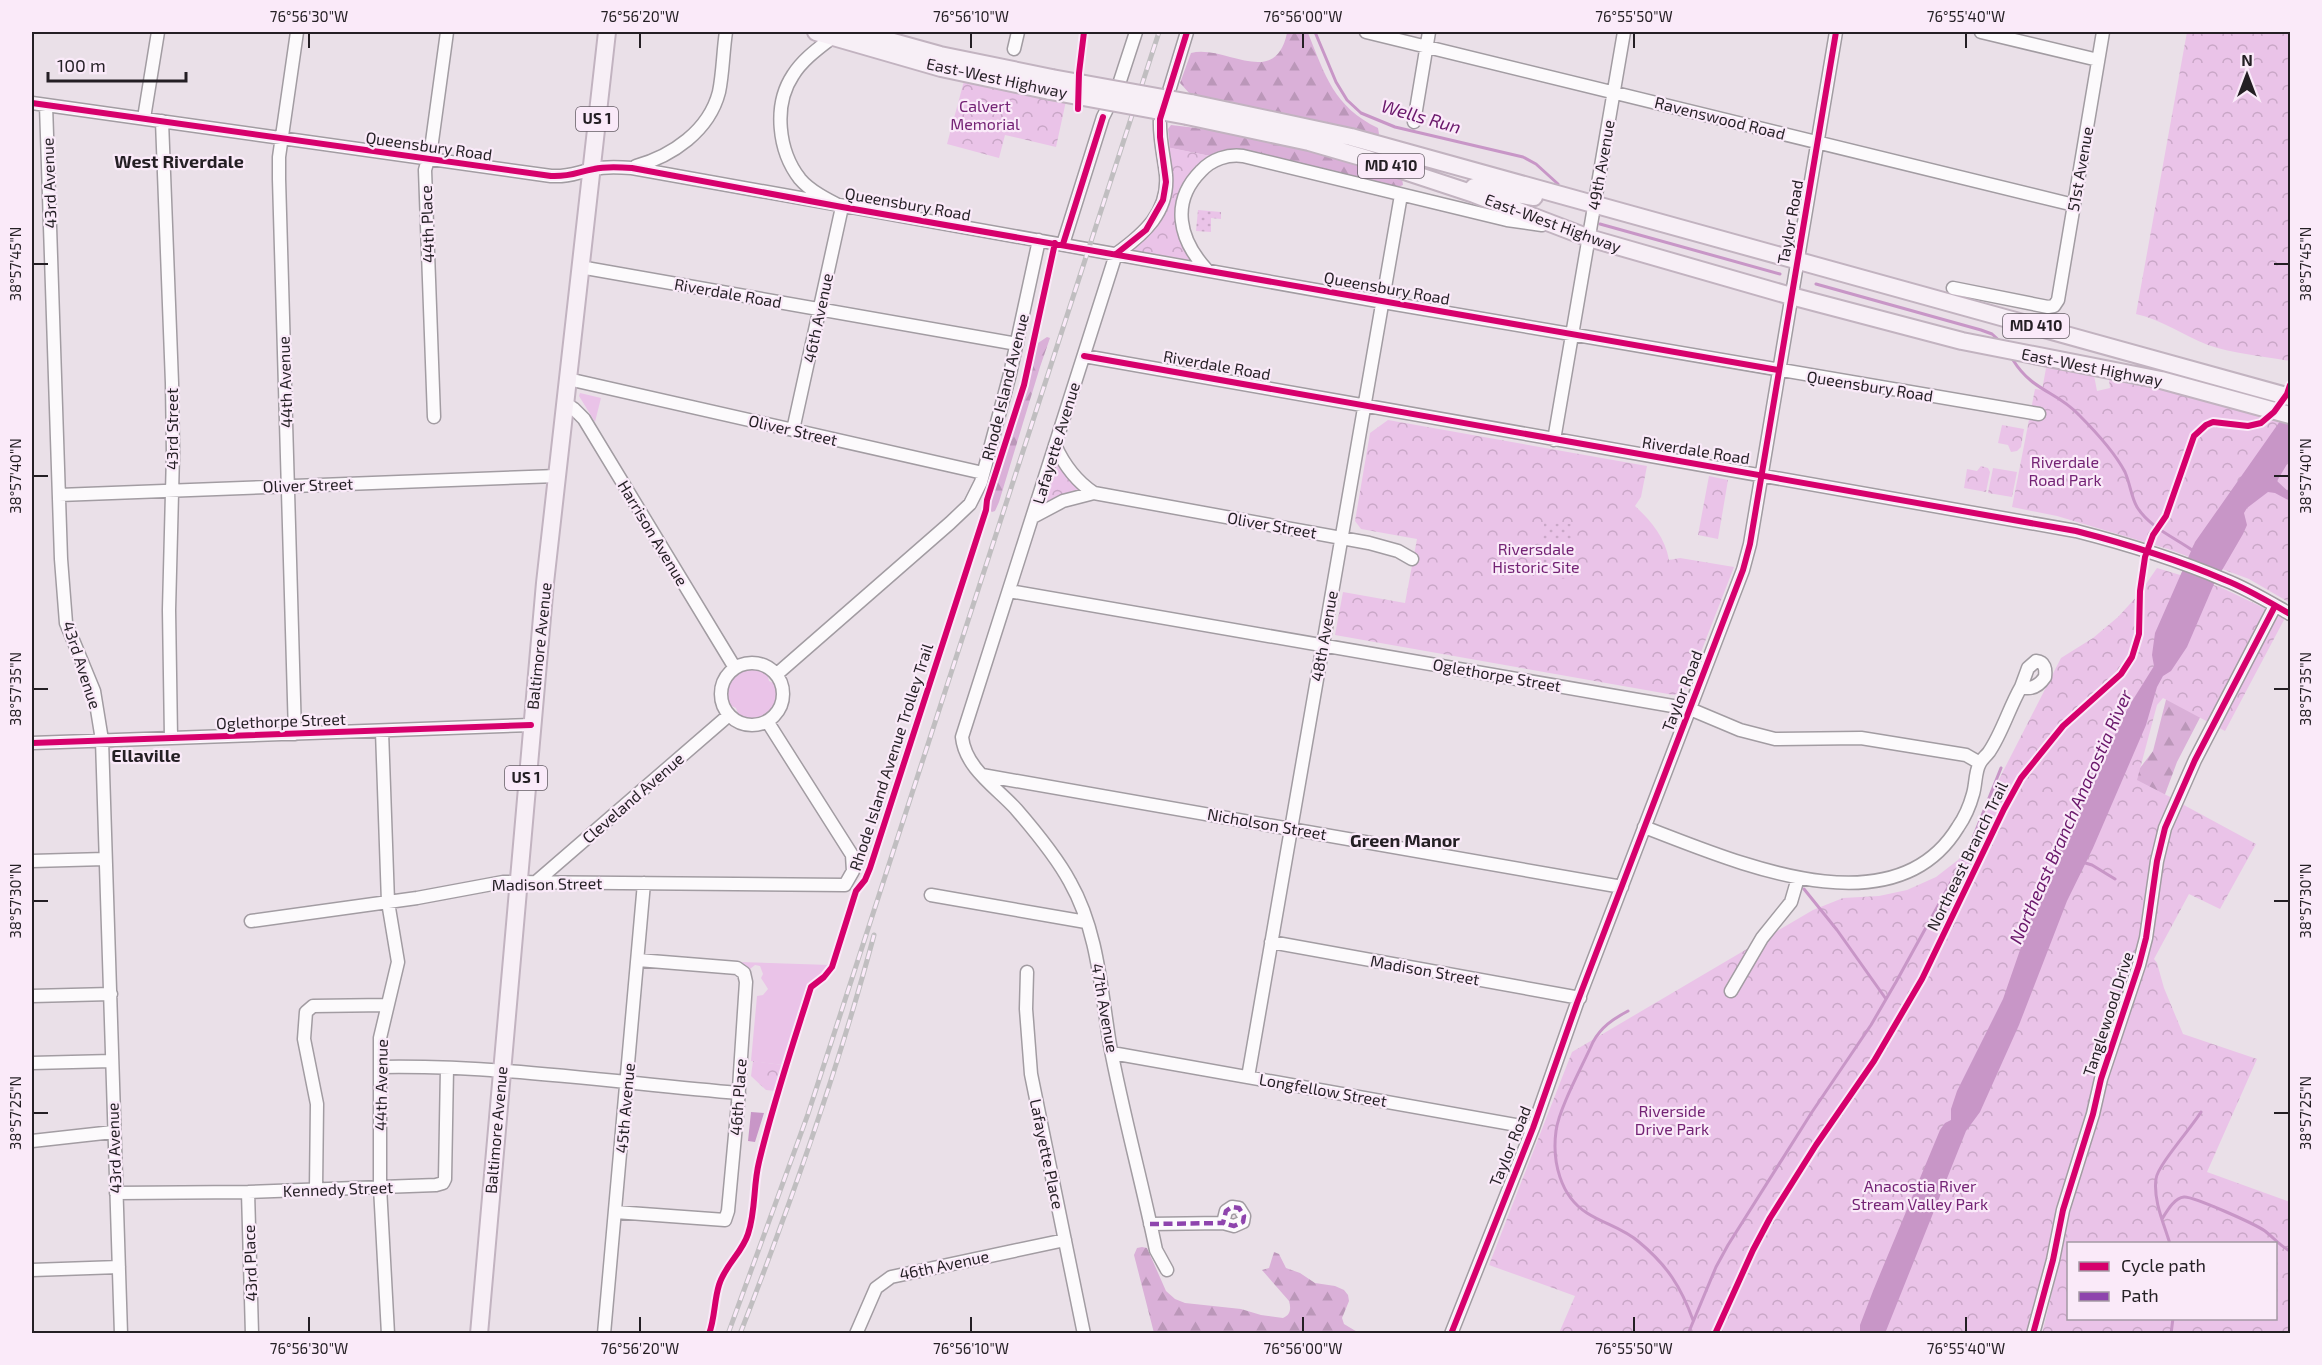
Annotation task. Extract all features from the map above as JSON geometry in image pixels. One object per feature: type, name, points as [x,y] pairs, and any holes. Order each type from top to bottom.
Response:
[{"type":"main road","name":"Baltimore Avenue","points":[[479,1334],[531,725],[607,32]]},
{"type":"main road","name":"East-West Highway","points":[[816,32],[941,68],[1051,84],[1189,110],[1351,136],[2282,395]]},
{"type":"main road","name":"East-West Highway","points":[[857,32],[878,34],[1051,84]]},
{"type":"main road","name":"East-West Highway","points":[[1189,110],[1309,142],[1437,181],[1589,238],[1791,296],[1962,341],[2126,372],[2290,415]]},
{"type":"main road","points":[[1437,181],[1515,193],[1574,208],[1588,208],[1595,203]]},
{"type":"street","points":[[144,118],[158,32]]},
{"type":"street","name":"44th Avenue","points":[[296,734],[279,179],[282,139],[297,32]]},
{"type":"street","name":"44th Place","points":[[434,417],[425,170],[447,32]]},
{"type":"street","points":[[632,168],[669,153],[683,144],[703,124],[719,91],[726,32]]},
{"type":"street","points":[[1014,50],[1018,32]]},
{"type":"street","points":[[1120,81],[1136,32]]},
{"type":"street","points":[[1169,91],[1187,32]]},
{"type":"street","name":"Ravenswood Road","points":[[1366,32],[2074,205]]},
{"type":"street","points":[[1414,122],[1429,32]]},
{"type":"street","name":"49th Avenue","points":[[1554,440],[1624,32]]},
{"type":"street","name":"Taylor Road","points":[[1451,1334],[1533,1128],[1644,827],[1743,570],[1836,32]]},
{"type":"street","points":[[1981,32],[2098,60]]},
{"type":"street","name":"51st Avenue","points":[[1953,288],[2048,307],[2054,306],[2058,300],[2103,32]]},
{"type":"street","points":[[833,37],[803,62],[793,75],[782,102],[780,125],[787,159],[799,177],[826,199],[842,207]]},
{"type":"street","name":"Queensbury Road","points":[[32,103],[561,177],[591,169],[632,168],[1382,302],[2040,414]]},
{"type":"street","name":"43rd Avenue","points":[[46,105],[61,559],[66,623],[94,691],[102,740],[121,1334]]},
{"type":"street","points":[[1063,244],[1107,109]]},
{"type":"street","points":[[1116,254],[1146,230],[1161,208],[1166,172],[1160,137],[1160,119]]},
{"type":"street","name":"43rd Street","points":[[162,121],[172,383],[169,586],[171,738]]},
{"type":"street","points":[[1207,270],[1197,259],[1185,232],[1181,212],[1183,196],[1192,180],[1212,162],[1236,155],[1507,220],[1561,227]]},
{"type":"street","points":[[1165,192],[1183,196]]},
{"type":"street","name":"48th Avenue","points":[[1248,1077],[1401,195]]},
{"type":"street","name":"46th Avenue","points":[[793,430],[842,207]]},
{"type":"street","name":"Rhode Island Avenue","points":[[777,674],[950,523],[975,498],[1017,344],[1039,240]]},
{"type":"street","name":"Lafayette Avenue","points":[[982,775],[969,759],[962,738],[1116,254]]},
{"type":"street","name":"Riverdale Road","points":[[580,267],[1017,344]]},
{"type":"street","name":"Riverdale Road","points":[[1083,356],[2033,522],[2116,541],[2174,559],[2226,580],[2290,614]]},
{"type":"street","name":"Oliver Street","points":[[568,379],[983,472]]},
{"type":"street","name":"Harrison Avenue","points":[[565,404],[584,419],[735,668]]},
{"type":"street","points":[[1055,445],[1061,459],[1072,473],[1083,486],[1094,493]]},
{"type":"street","name":"Oliver Street","points":[[59,495],[557,476]]},
{"type":"street","name":"Oliver Street","points":[[1033,517],[1063,501],[1094,493],[1341,537],[1387,547],[1412,559]]},
{"type":"street","name":"Oglethorpe Street","points":[[1009,591],[1689,709],[1740,730],[1775,739],[1861,738],[1966,755],[1980,763]]},
{"type":"street","name":"Tanglewood Drive","points":[[2033,1334],[2054,1260],[2063,1210],[2093,1114],[2101,1079],[2139,965],[2146,938],[2160,845],[2180,794],[2221,708],[2275,606]]},
{"type":"street","points":[[755,662],[767,666],[777,674],[783,685],[783,700],[777,714],[759,724],[747,725],[735,721],[729,715],[721,700],[721,689],[724,680],[735,668],[755,662]]},
{"type":"street","points":[[1644,827],[1743,864],[1798,878],[1841,882],[1875,881],[1914,869],[1941,849],[1959,826],[1973,794],[1980,763],[1989,752],[2020,687]]},
{"type":"street","name":"Cleveland Avenue","points":[[536,882],[729,715]]},
{"type":"street","name":"Madison Street","points":[[251,921],[388,902],[496,883],[845,885],[853,871],[852,855],[767,721]]},
{"type":"street","name":"Oglethorpe Street","points":[[32,742],[531,725]]},
{"type":"street","name":"44th Avenue","points":[[382,731],[388,902],[398,962],[380,1038],[380,1187],[388,1334]]},
{"type":"street","name":"Nicholson Street","points":[[982,775],[1622,887]]},
{"type":"street","name":"47th Avenue","points":[[982,775],[1016,809],[1060,866],[1076,894],[1097,960],[1112,1053],[1156,1250],[1167,1270]]},
{"type":"street","points":[[32,861],[105,859]]},
{"type":"street","points":[[1731,991],[1762,938],[1791,902],[1798,878]]},
{"type":"street","name":"45th Avenue","points":[[604,1334],[644,883]]},
{"type":"street","points":[[931,895],[1086,922]]},
{"type":"street","name":"Madison Street","points":[[1270,942],[1580,998]]},
{"type":"street","name":"46th Place","points":[[615,1212],[724,1220],[728,1211],[739,1093],[746,982],[744,973],[737,969],[638,960]]},
{"type":"street","name":"Lafayette Place","points":[[1027,972],[1026,1009],[1031,1074],[1084,1334]]},
{"type":"street","points":[[32,996],[111,994]]},
{"type":"street","points":[[316,1189],[317,1104],[304,1039],[306,1012],[313,1006],[387,1005]]},
{"type":"street","name":"Longfellow Street","points":[[1112,1053],[1533,1128]]},
{"type":"street","points":[[32,1063],[112,1061]]},
{"type":"street","points":[[381,1067],[447,1068],[739,1093]]},
{"type":"street","name":"Kennedy Street","points":[[116,1193],[248,1192],[443,1183],[446,1179],[447,1068]]},
{"type":"street","points":[[32,1141],[113,1132]]},
{"type":"street","name":"43rd Place","points":[[248,1192],[252,1334]]},
{"type":"street","points":[[1150,1224],[1223,1223]]},
{"type":"street","name":"46th Avenue","points":[[856,1334],[876,1288],[891,1277],[1065,1240]]},
{"type":"street","points":[[32,1270],[119,1268]]},
{"type":"green space","points":[[2187,32],[2290,32],[2290,361],[2238,353],[2208,345],[2136,314]]},
{"type":"green space","points":[[1287,33],[1308,33],[1326,76],[1341,100],[1363,120],[1378,128],[1379,134],[1191,95],[1180,83],[1191,53],[1204,52],[1260,62],[1272,59],[1281,50]]},
{"type":"green space","name":"Calvert Memorial","points":[[964,81],[1066,101],[1056,147],[1005,135],[999,158],[947,144]]},
{"type":"green space","points":[[1171,125],[1229,133],[1317,153],[1402,178],[1403,185],[1396,188],[1241,151],[1224,150],[1210,156],[1170,148],[1168,129]]},
{"type":"green space","points":[[1162,146],[1220,158],[1188,185],[1182,222],[1207,270],[1117,254],[1161,208]]},
{"type":"green space","points":[[1198,210],[1221,212],[1221,219],[1211,218],[1211,232],[1196,231]]},
{"type":"green space","points":[[1047,337],[1050,338],[999,502],[995,511],[992,512],[988,509],[989,503],[1022,397],[1035,345]]},
{"type":"green space","name":"Riverdale Road Park","points":[[2047,363],[2093,370],[2097,391],[2110,388],[2108,372],[2290,423],[2290,603],[2249,579],[2168,549],[2057,516],[2012,507],[2035,389],[2042,390]]},
{"type":"green space","points":[[580,393],[601,398],[595,422],[579,396]]},
{"type":"green space","name":"Riversdale Historic Site","points":[[1388,420],[1647,466],[1641,497],[1635,506],[1656,530],[1669,560],[1680,558],[1734,567],[1687,688],[1674,695],[1335,635],[1343,592],[1405,603],[1417,539],[1361,529],[1355,521],[1370,433]]},
{"type":"green space","points":[[2002,425],[2024,429],[2021,447],[2017,451],[2011,452],[2008,445],[1998,443]]},
{"type":"green space","points":[[1055,445],[1093,493],[1033,517]]},
{"type":"green space","points":[[1981,466],[1988,468],[1990,472],[1986,492],[1964,488],[1967,469],[1977,471]]},
{"type":"green space","points":[[1993,468],[2017,472],[2012,497],[1988,493]]},
{"type":"green space","points":[[1709,476],[1728,480],[1718,539],[1698,535]]},
{"type":"green space","points":[[1544,523],[1573,524],[1570,579],[1541,577]]},
{"type":"green space","name":"Anacostia River Stream Valley Park","points":[[2157,568],[2220,587],[2285,618],[2225,731],[2163,698],[2157,705],[2137,780],[2174,799],[2144,929],[2031,1333],[1559,1333],[1575,1296],[1489,1265],[1572,1052],[1813,910],[1843,898],[1879,896],[1907,890],[1936,877],[1958,860],[1982,826],[1993,791],[2061,658],[2093,638],[2118,617],[2139,594]]},
{"type":"green space","points":[[749,667],[766,670],[769,681],[780,686],[779,703],[776,710],[765,720],[757,722],[740,719],[736,708],[727,704],[727,686],[733,676]]},
{"type":"green space","points":[[2170,684],[2206,706],[2177,762],[2164,797],[2127,785],[2153,751]]},
{"type":"green space","points":[[2182,804],[2256,844],[2220,909],[2189,894],[2154,959],[2183,1034],[2257,1059],[2207,1172],[2290,1202],[2290,1333],[2042,1334],[2060,1259],[2066,1218],[2151,943],[2160,871],[2167,839]]},
{"type":"green space","points":[[739,962],[830,965],[809,988],[783,1065],[751,1061],[757,996],[763,995],[768,989],[761,978],[763,974],[760,966],[755,965],[750,969]]},
{"type":"green space","points":[[753,1061],[783,1065],[775,1091],[766,1090],[751,1076]]},
{"type":"green space","points":[[1137,1248],[1147,1248],[1166,1291],[1175,1299],[1185,1303],[1241,1309],[1283,1318],[1290,1311],[1289,1301],[1262,1270],[1269,1268],[1274,1252],[1279,1254],[1286,1268],[1300,1273],[1315,1283],[1344,1290],[1349,1301],[1342,1318],[1344,1324],[1359,1333],[1154,1333],[1134,1255]]},
{"type":"shaded area","name":"Northeast Branch Anacostia River","points":[[2290,407],[2290,459],[2277,481],[2290,493],[2290,501],[2268,492],[2244,513],[2247,525],[2214,584],[2187,647],[2157,687],[2146,725],[2093,848],[2067,901],[2019,1025],[1980,1112],[1966,1131],[1886,1331],[1860,1334],[1860,1325],[1873,1291],[1940,1130],[1945,1123],[1951,1120],[1951,1109],[1957,1091],[2003,999],[2045,878],[2047,875],[2055,874],[2059,849],[2129,706],[2154,666],[2152,655],[2155,633],[2195,542]]},
{"type":"shaded area","points":[[751,1112],[764,1113],[755,1142],[748,1141]]},
{"type":"waterway","name":"Wells Run","points":[[1315,32],[1336,82],[1347,100],[1361,113],[1395,127],[1523,157],[1536,164],[1558,184]]},
{"type":"waterway","points":[[1600,224],[1780,274]]},
{"type":"waterway","points":[[1816,284],[1981,330],[1992,334],[2002,343]]},
{"type":"waterway","name":"Wells Run","points":[[2013,360],[2029,379],[2071,407],[2104,442],[2125,472],[2135,503],[2142,514],[2156,527],[2195,552]]},
{"type":"waterway","points":[[1688,1334],[1716,1267],[1728,1245],[1812,1112],[1871,1025],[1896,982],[1967,853],[2001,768]]},
{"type":"waterway","points":[[2082,862],[2092,865],[2115,879]]},
{"type":"waterway","points":[[1804,889],[1837,930],[1886,999]]},
{"type":"waterway","points":[[1628,1011],[1608,1024],[1596,1037],[1572,1086],[1556,1131],[1557,1166],[1564,1187],[1578,1206],[1593,1217],[1633,1237],[1658,1259],[1678,1287],[1693,1320]]},
{"type":"waterway","points":[[2169,1242],[2158,1204],[2156,1179],[2168,1156],[2201,1112]]},
{"type":"waterway","points":[[2162,1219],[2177,1200],[2184,1197],[2190,1198],[2259,1227],[2290,1251]]},
{"type":"waterway","points":[[2171,1334],[2173,1320]]},
{"type":"railway","points":[[728,1334],[808,1114],[1159,32]]},
{"type":"railway","points":[[740,1334],[813,1136],[874,935]]},
{"type":"marked path","points":[[1150,1224],[1223,1223],[1226,1211],[1232,1207],[1239,1208],[1244,1216],[1243,1222],[1234,1226],[1223,1223]]},
{"type":"cycle path","points":[[1078,109],[1084,32]]},
{"type":"cycle path","points":[[1116,254],[1146,230],[1163,200],[1166,182],[1160,119],[1187,32]]},
{"type":"cycle path","points":[[1451,1334],[1533,1128],[1577,1003],[1743,570],[1750,544],[1836,32]]},
{"type":"cycle path","points":[[32,103],[551,176],[569,175],[603,167],[632,168],[842,207],[1778,370]]},
{"type":"cycle path","points":[[1063,244],[1103,117]]},
{"type":"cycle path","name":"Rhode Island Avenue Trolley Trail","points":[[709,1334],[717,1291],[722,1278],[748,1234],[757,1171],[811,987],[832,967],[856,891],[865,880],[870,868],[986,510],[987,500],[1024,385],[1055,243]]},
{"type":"cycle path","points":[[1084,356],[2076,531],[2151,552],[2207,572],[2242,587],[2290,614]]},
{"type":"cycle path","name":"Northeast Branch Trail","points":[[1715,1334],[1770,1218],[1816,1145],[1874,1061],[1922,979],[2021,778],[2063,726],[2121,674],[2132,657],[2139,634],[2140,591],[2145,557],[2153,535],[2166,516],[2194,436],[2213,422],[2248,426],[2261,423],[2274,412],[2287,394],[2290,385]]},
{"type":"cycle path","points":[[2033,1334],[2053,1260],[2063,1210],[2093,1114],[2101,1079],[2139,965],[2146,938],[2157,861],[2165,828],[2195,760],[2275,606]]},
{"type":"cycle path","points":[[32,743],[531,725]]},
{"type":"district","name":"West Riverdale","points":[[179,162]]},
{"type":"district","name":"Ellaville","points":[[146,756]]},
{"type":"district","name":"Green Manor","points":[[1405,841]]},
{"type":"park label","name":"Riverside Drive Park","points":[[1672,1120]]}]
